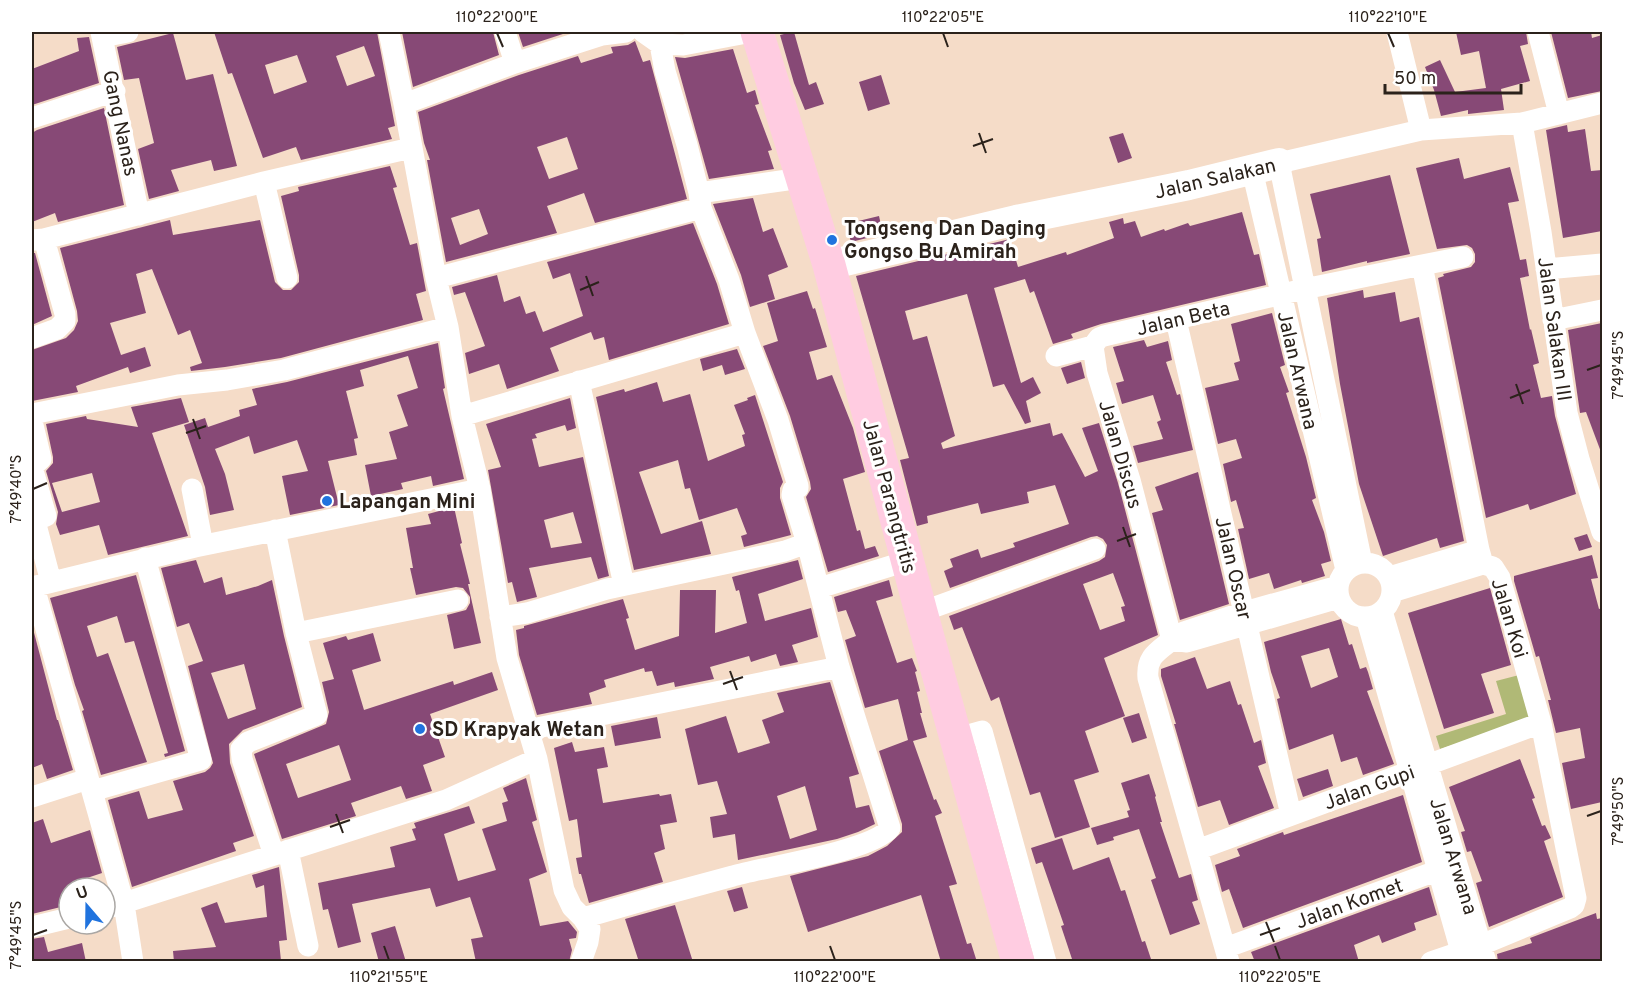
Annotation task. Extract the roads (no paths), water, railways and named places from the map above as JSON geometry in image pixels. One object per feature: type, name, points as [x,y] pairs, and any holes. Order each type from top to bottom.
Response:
[{"type":"main road","name":"Jalan Parangtritis","points":[[754,32],[829,265],[907,561],[1018,962]]},
{"type":"street","points":[[101,34],[128,32]]},
{"type":"street","points":[[389,32],[436,278],[448,327],[462,416],[480,489],[507,657],[537,759],[564,890],[572,908],[583,918],[590,929],[581,962]]},
{"type":"street","points":[[505,32],[515,63]]},
{"type":"street","points":[[404,104],[515,63],[602,35],[626,32]]},
{"type":"street","points":[[643,32],[660,45],[682,45],[754,32]]},
{"type":"street","points":[[1397,32],[1421,130]]},
{"type":"street","points":[[1538,32],[1559,114]]},
{"type":"street","name":"Gang Nanas","points":[[101,34],[139,215]]},
{"type":"street","points":[[583,918],[751,871],[794,863],[854,847],[888,832],[890,824],[839,667],[807,543],[792,495],[793,490],[798,486],[778,420],[744,333],[729,280],[700,201],[687,145],[664,70],[660,45]]},
{"type":"street","points":[[32,118],[115,92]]},
{"type":"street","name":"Jalan Salakan","points":[[829,265],[1016,220],[1266,167],[1421,130],[1522,123],[1602,103]]},
{"type":"street","name":"Jalan Salakan III","points":[[1522,123],[1567,412],[1579,459],[1602,528]]},
{"type":"street","points":[[32,338],[57,329],[64,321],[65,314],[38,239],[264,182],[411,148]]},
{"type":"street","name":"Jalan Arwana","points":[[1266,167],[1304,289],[1346,580]]},
{"type":"street","name":"Jalan Arwana","points":[[1266,167],[1281,295],[1346,580]]},
{"type":"street","points":[[436,278],[700,201],[801,178]]},
{"type":"street","points":[[264,182],[287,278]]},
{"type":"street","points":[[1304,289],[1463,257]]},
{"type":"street","points":[[1546,269],[1602,264]]},
{"type":"street","name":"Jalan Koi","points":[[1422,265],[1481,557],[1493,567],[1500,578],[1541,723],[1576,898],[1570,908],[1473,955],[1431,962]]},
{"type":"street","name":"Jalan Beta","points":[[1056,356],[1093,346],[1099,338],[1104,336],[1304,289]]},
{"type":"street","points":[[1552,320],[1602,310]]},
{"type":"street","name":"Jalan Oscar","points":[[1176,320],[1291,816]]},
{"type":"street","points":[[32,414],[178,385],[227,380],[284,370],[448,327]]},
{"type":"street","points":[[462,416],[744,333]]},
{"type":"street","name":"Jalan Discus","points":[[1093,346],[1097,373],[1130,480],[1172,640]]},
{"type":"street","points":[[579,381],[624,585]]},
{"type":"street","points":[[32,421],[41,459],[32,466],[45,516],[35,521],[39,586],[90,785],[108,876]]},
{"type":"street","points":[[192,489],[203,545]]},
{"type":"street","points":[[39,586],[203,545],[480,489]]},
{"type":"street","points":[[275,530],[316,715],[248,741],[241,749],[242,759],[281,852],[308,946]]},
{"type":"street","points":[[500,617],[527,613],[624,585],[785,551],[807,543]]},
{"type":"street","points":[[921,612],[1095,549]]},
{"type":"street","points":[[1390,584],[1481,557]]},
{"type":"street","points":[[32,798],[201,760],[145,558]]},
{"type":"street","points":[[819,588],[907,561]]},
{"type":"street","points":[[1227,955],[1148,678],[1147,666],[1150,659],[1184,632],[1246,618],[1346,580],[1368,563],[1380,568],[1390,584],[1391,599],[1374,614],[1351,614],[1345,608],[1346,580]]},
{"type":"street","points":[[296,633],[458,600]]},
{"type":"street","name":"Jalan Arwana","points":[[1374,614],[1473,955]]},
{"type":"street","points":[[528,730],[839,667]]},
{"type":"street","name":"Jalan Gupi","points":[[1197,850],[1541,723]]},
{"type":"street","points":[[957,738],[982,731],[1046,962]]},
{"type":"street","points":[[117,906],[446,800],[537,759]]},
{"type":"street","name":"Jalan Arwana","points":[[1419,769],[1440,870],[1473,955]]},
{"type":"street","name":"Jalan Komet","points":[[1227,955],[1440,870]]},
{"type":"street","points":[[117,916],[133,962]]},
{"type":"street","points":[[32,927],[57,921]]},
{"type":"place","name":"Tongseng Dan Daging Gongso Bu Amirah","points":[[832,240]]},
{"type":"place","name":"Lapangan Mini","points":[[327,501]]},
{"type":"place","name":"SD Krapyak Wetan","points":[[420,729]]}]
